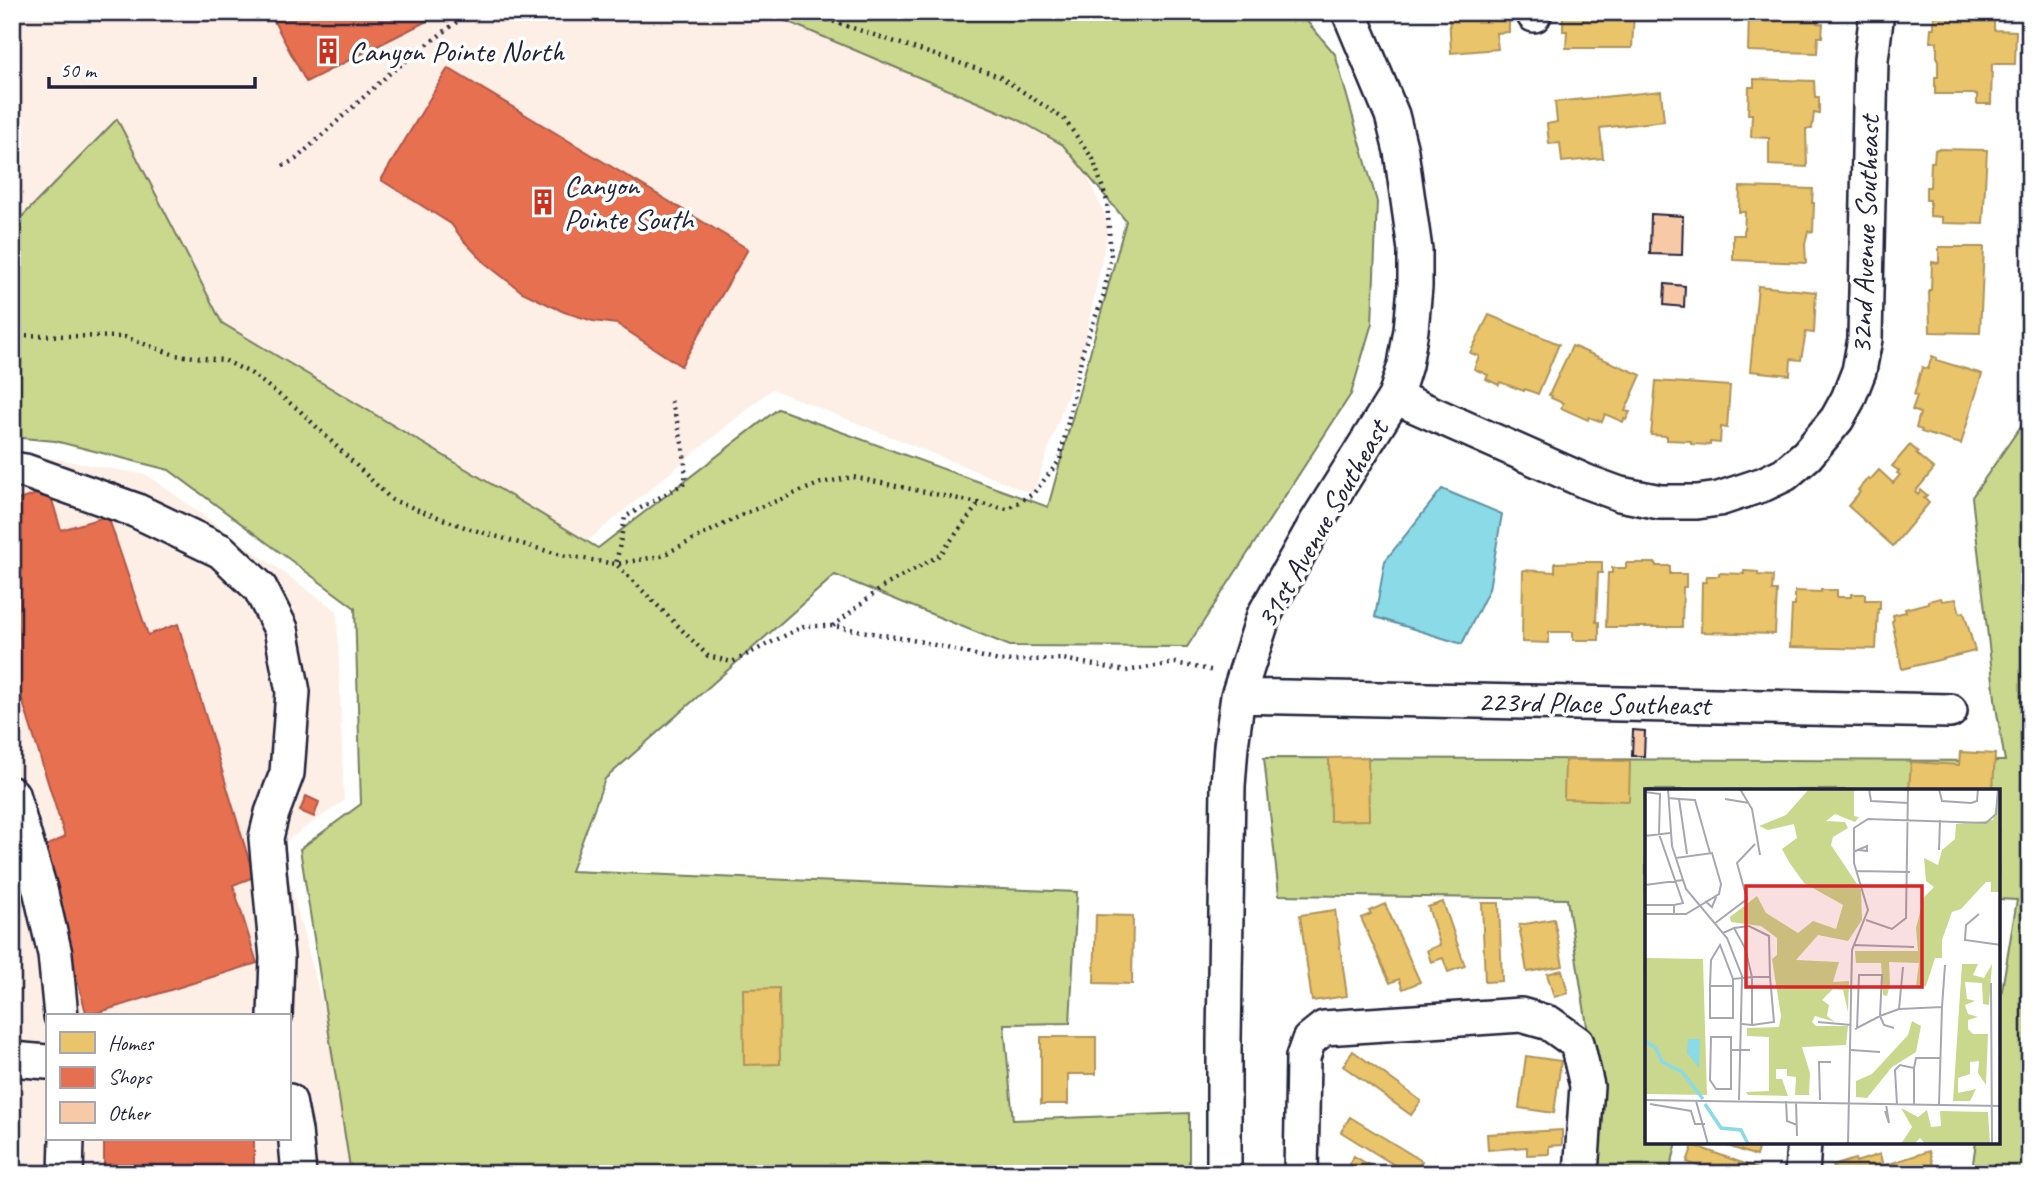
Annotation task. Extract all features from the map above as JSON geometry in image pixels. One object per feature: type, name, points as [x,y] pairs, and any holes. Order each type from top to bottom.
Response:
[{"type":"street","name":"31st Avenue Southeast","points":[[1224,1174],[1228,786],[1231,746],[1241,686],[1264,615],[1309,534],[1395,397],[1412,330],[1415,250],[1401,151],[1392,115],[1349,12]]},
{"type":"street","name":"32nd Avenue Southeast","points":[[1395,397],[1587,482],[1640,500],[1677,503],[1718,499],[1785,474],[1807,455],[1837,419],[1859,371],[1865,339],[1871,60],[1877,12]]},
{"type":"street","points":[[12,469],[25,471],[135,510],[221,551],[260,588],[281,629],[293,692],[288,773],[272,813],[266,838],[277,958],[275,1014]]},
{"type":"street","name":"223rd Place Southeast","points":[[1241,686],[1950,711]]},
{"type":"street","points":[[12,794],[40,890],[55,954],[61,1014]]},
{"type":"street","points":[[1301,1174],[1303,1058],[1309,1040],[1324,1028],[1521,1015],[1549,1023],[1577,1043],[1587,1086],[1581,1174]]},
{"type":"street","points":[[12,1059],[46,1062]]},
{"type":"street","points":[[290,1106],[299,1174]]},
{"type":"street","points":[[66,1174],[67,1140]]},
{"type":"street","points":[[1802,1174],[1804,1144]]},
{"type":"path","points":[[12,335],[125,337],[175,355],[224,360],[252,374],[299,410],[392,500],[467,528],[549,552],[616,565],[661,556],[747,513],[821,482],[853,478],[1007,509],[1033,494],[1060,460],[1083,349],[1103,297],[1111,257],[1107,201],[1093,159],[1064,119],[999,76],[803,12]]},
{"type":"path","points":[[284,166],[296,159],[389,74],[462,18],[481,15]]},
{"type":"path","points":[[616,565],[625,517],[685,484],[686,471],[671,401]]},
{"type":"path","points":[[833,626],[884,586],[940,555],[980,502]]},
{"type":"path","points":[[616,565],[708,656],[732,662],[804,626],[833,626],[923,642],[999,661],[1063,659],[1126,671],[1175,663],[1241,686]]},
{"type":"shaded area","points":[[12,12],[838,12],[1064,119],[1109,226],[1083,350],[1033,494],[772,389],[581,546],[12,228]]},
{"type":"shaded area","points":[[12,451],[147,475],[337,611],[344,801],[280,845],[344,1085],[353,1174],[12,1174]]},
{"type":"green space","points":[[765,12],[1299,12],[1335,54],[1377,202],[1372,323],[1351,394],[1187,647],[1010,646],[835,575],[605,779],[571,871],[1077,892],[1070,1023],[1004,1024],[1013,1120],[1189,1113],[1189,1174],[351,1174],[300,849],[361,804],[355,608],[169,470],[55,441],[12,437],[12,227],[117,119],[222,323],[598,548],[778,409],[1048,507],[1126,221],[1063,145],[1017,119]]},
{"type":"green space","points":[[2030,413],[2030,1170],[1972,1170],[1976,1144],[2000,1144],[2000,1001],[2017,900],[2000,899],[2000,789],[1645,789],[1645,1144],[1676,1144],[1669,1174],[1597,1174],[1601,1115],[1567,899],[1279,895],[1264,758],[2005,761],[1996,707],[1972,497]]},
{"type":"water","points":[[1442,489],[1502,514],[1489,589],[1462,644],[1375,617],[1385,561]]},
{"type":"building: Homes","points":[[1449,12],[1500,12],[1500,20],[1509,19],[1509,32],[1496,33],[1498,49],[1451,53]]},
{"type":"building: Homes","points":[[1563,12],[1634,12],[1632,48],[1566,48],[1567,31],[1563,31]]},
{"type":"building: Homes","points":[[1749,12],[1818,12],[1817,23],[1823,24],[1822,37],[1818,37],[1817,53],[1748,51]]},
{"type":"building: Homes","points":[[1934,12],[1994,12],[1994,30],[2016,31],[2015,64],[1992,64],[1991,104],[1977,104],[1977,94],[1935,94],[1935,77],[1938,77],[1937,42],[1930,42],[1931,28],[1934,28]]},
{"type":"building: Homes","points":[[1754,79],[1814,81],[1815,97],[1819,97],[1819,114],[1814,113],[1812,129],[1806,129],[1807,167],[1769,165],[1769,138],[1751,137],[1749,87],[1754,87]]},
{"type":"building: Homes","points":[[1661,91],[1664,121],[1600,128],[1603,158],[1562,162],[1560,143],[1549,144],[1547,124],[1557,122],[1555,102]]},
{"type":"building: Homes","points":[[1937,149],[1987,150],[1983,224],[1942,223],[1942,217],[1930,216],[1930,200],[1926,200],[1926,187],[1930,187],[1931,162],[1934,162]]},
{"type":"building: Homes","points":[[1740,187],[1813,189],[1813,232],[1808,231],[1805,244],[1806,263],[1733,260],[1733,235],[1744,235],[1745,212],[1739,212]]},
{"type":"building: Homes","points":[[1939,247],[1984,247],[1980,333],[1930,332],[1929,290],[1932,262],[1939,263]]},
{"type":"building: Homes","points":[[1758,286],[1816,292],[1814,333],[1806,332],[1801,360],[1791,359],[1790,375],[1750,371]]},
{"type":"building: Homes","points":[[1489,315],[1559,344],[1538,394],[1500,382],[1499,385],[1486,379],[1488,375],[1474,369],[1479,356],[1470,353]]},
{"type":"building: Homes","points":[[1572,346],[1641,375],[1625,411],[1630,412],[1626,420],[1623,422],[1605,414],[1602,422],[1589,417],[1588,420],[1561,408],[1563,403],[1551,398],[1549,395]]},
{"type":"building: Homes","points":[[1932,356],[1937,358],[1936,360],[1982,374],[1961,444],[1916,428],[1920,413],[1912,410],[1917,396],[1914,395],[1922,367],[1928,369]]},
{"type":"building: Homes","points":[[1656,381],[1730,386],[1727,428],[1721,427],[1720,443],[1691,444],[1691,441],[1667,440],[1667,436],[1651,435]]},
{"type":"building: Homes","points":[[1910,445],[1918,452],[1916,454],[1934,469],[1915,492],[1918,495],[1921,490],[1927,495],[1924,498],[1929,503],[1893,546],[1848,506],[1868,478],[1870,480],[1879,470],[1893,483],[1900,475],[1892,466]]},
{"type":"building: Homes","points":[[1602,562],[1602,573],[1598,573],[1596,622],[1599,622],[1599,640],[1573,640],[1573,632],[1549,632],[1549,643],[1522,642],[1523,570],[1555,572],[1555,563]]},
{"type":"building: Homes","points":[[1626,563],[1656,563],[1656,566],[1670,566],[1670,574],[1686,574],[1682,627],[1606,627],[1608,573],[1612,573],[1612,568],[1626,568]]},
{"type":"building: Homes","points":[[1744,571],[1773,576],[1772,591],[1777,591],[1775,634],[1701,632],[1702,582],[1706,582],[1707,576],[1719,576],[1719,573],[1744,574]]},
{"type":"building: Homes","points":[[1837,590],[1837,597],[1865,594],[1865,600],[1880,600],[1876,649],[1790,647],[1795,591]]},
{"type":"building: Homes","points":[[1941,598],[1942,601],[1956,599],[1960,613],[1964,612],[1975,651],[1902,669],[1893,615]]},
{"type":"building: Homes","points":[[1960,752],[1995,754],[1993,789],[1909,789],[1911,762],[1959,765]]},
{"type":"building: Homes","points":[[1368,757],[1369,820],[1330,821],[1329,758]]},
{"type":"building: Homes","points":[[1565,760],[1630,761],[1629,801],[1564,799]]},
{"type":"building: Homes","points":[[1443,902],[1465,966],[1448,972],[1443,958],[1431,962],[1427,950],[1440,945],[1428,907]]},
{"type":"building: Homes","points":[[1482,903],[1499,903],[1502,981],[1485,982]]},
{"type":"building: Homes","points":[[1385,904],[1420,982],[1403,989],[1399,979],[1390,983],[1361,918]]},
{"type":"building: Homes","points":[[1335,910],[1347,996],[1312,1001],[1300,915]]},
{"type":"building: Homes","points":[[1096,915],[1133,916],[1132,984],[1094,983]]},
{"type":"building: Homes","points":[[1554,919],[1563,966],[1527,972],[1519,925]]},
{"type":"building: Homes","points":[[1562,970],[1568,993],[1554,997],[1547,974]]},
{"type":"building: Homes","points":[[779,988],[780,1064],[744,1065],[743,989]]},
{"type":"building: Homes","points":[[1041,1037],[1096,1037],[1096,1074],[1068,1074],[1068,1104],[1041,1104]]},
{"type":"building: Homes","points":[[1353,1051],[1421,1101],[1411,1115],[1343,1066]]},
{"type":"building: Homes","points":[[1526,1056],[1561,1061],[1554,1113],[1519,1108]]},
{"type":"building: Homes","points":[[1350,1117],[1422,1161],[1414,1174],[1409,1174],[1341,1132]]},
{"type":"building: Homes","points":[[1562,1130],[1562,1145],[1549,1146],[1549,1154],[1527,1155],[1527,1147],[1488,1150],[1487,1134]]},
{"type":"building: Homes","points":[[1723,1144],[1759,1144],[1756,1156]]},
{"type":"building: Homes","points":[[1693,1145],[1767,1172],[1720,1174],[1687,1162]]},
{"type":"building: Homes","points":[[1929,1151],[1934,1168],[1918,1174],[1836,1174],[1833,1166],[1880,1154],[1883,1166]]},
{"type":"building: Homes","points":[[1354,1156],[1384,1174],[1344,1174]]},
{"type":"building: Shops","name":"Canyon Pointe North","points":[[269,12],[422,12],[427,21],[306,82]]},
{"type":"building: Shops","name":"Canyon Pointe South","points":[[448,68],[748,249],[681,366],[617,324],[593,321],[564,312],[522,292],[485,263],[451,224],[381,180]]},
{"type":"building: Shops","points":[[49,490],[61,530],[108,516],[148,635],[178,624],[254,877],[233,885],[257,963],[86,1014],[41,848],[65,837],[12,667],[12,502]]},
{"type":"building: Shops","points":[[306,796],[319,802],[314,817],[300,811]]},
{"type":"building: Shops","points":[[104,1140],[254,1140],[254,1174],[104,1174]]},
{"type":"building: Other","points":[[1651,214],[1683,216],[1682,255],[1650,254]]},
{"type":"building: Other","points":[[1665,284],[1685,286],[1684,307],[1664,305]]},
{"type":"building: Other","points":[[1633,730],[1645,731],[1644,756],[1632,756]]},
{"type":"place","name":"Canyon Pointe North","points":[[328,51]]},
{"type":"place","name":"Canyon Pointe South","points":[[543,202]]}]
